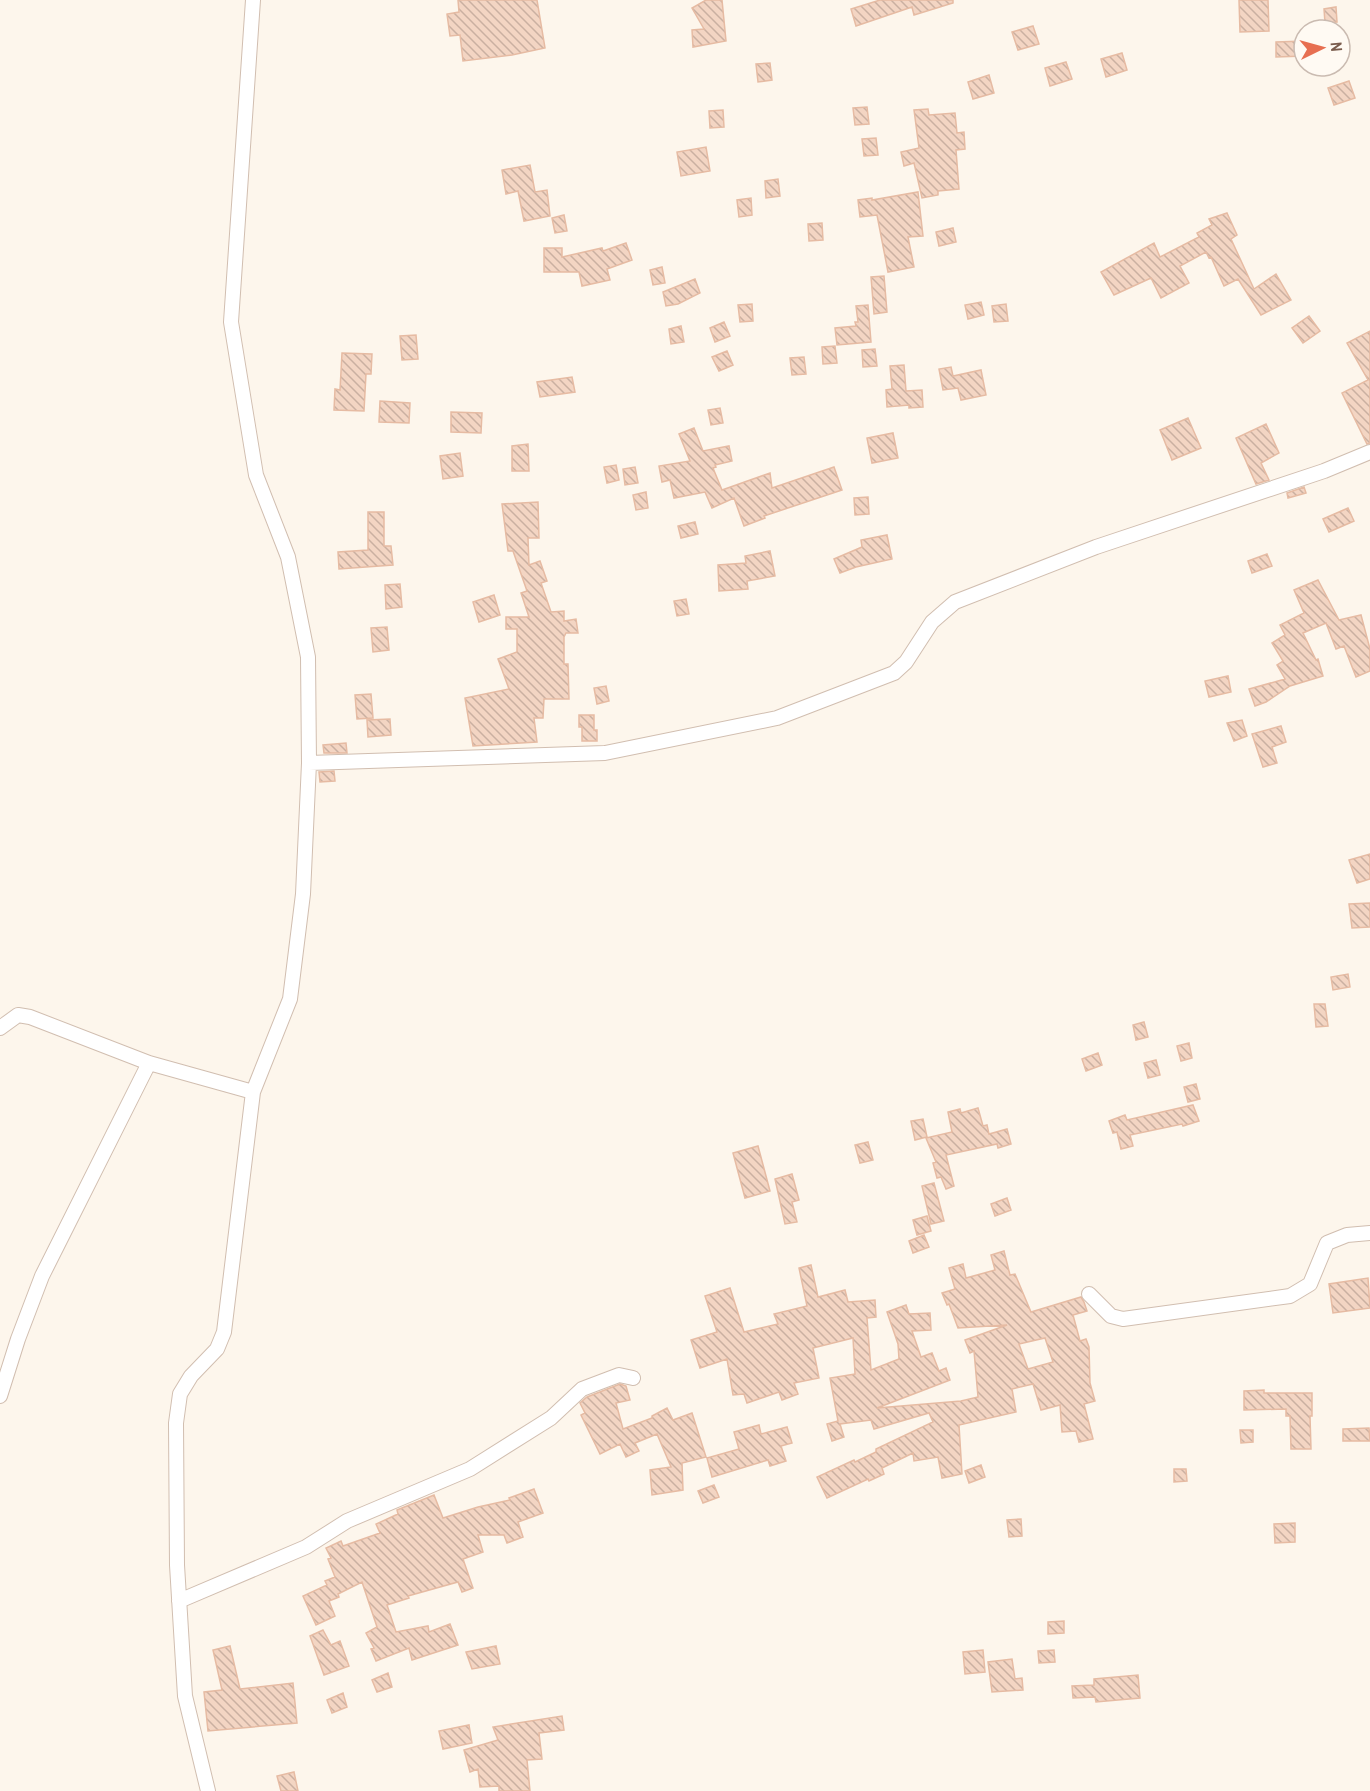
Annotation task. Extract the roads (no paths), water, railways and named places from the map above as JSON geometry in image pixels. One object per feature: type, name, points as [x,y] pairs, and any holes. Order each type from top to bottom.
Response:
[{"type":"street","points":[[208,1791],[185,1696],[177,1565],[176,1423],[180,1395],[191,1376],[217,1349],[224,1332],[253,1092],[290,999],[303,894],[309,763],[309,657],[288,557],[256,475],[231,322],[253,0]]},
{"type":"street","points":[[309,763],[605,753],[777,718],[894,673],[906,662],[932,622],[955,602],[1096,547],[1324,471],[1370,452]]},
{"type":"street","points":[[0,1028],[18,1015],[30,1017],[149,1063],[253,1092]]},
{"type":"street","points":[[0,1396],[18,1339],[42,1276],[149,1063]]},
{"type":"street","points":[[1089,1294],[1111,1316],[1123,1319],[1290,1296],[1310,1284],[1327,1243],[1347,1235],[1370,1233]]},
{"type":"street","points":[[179,1601],[306,1547],[347,1521],[470,1469],[551,1418],[582,1389],[619,1375],[633,1378]]}]
